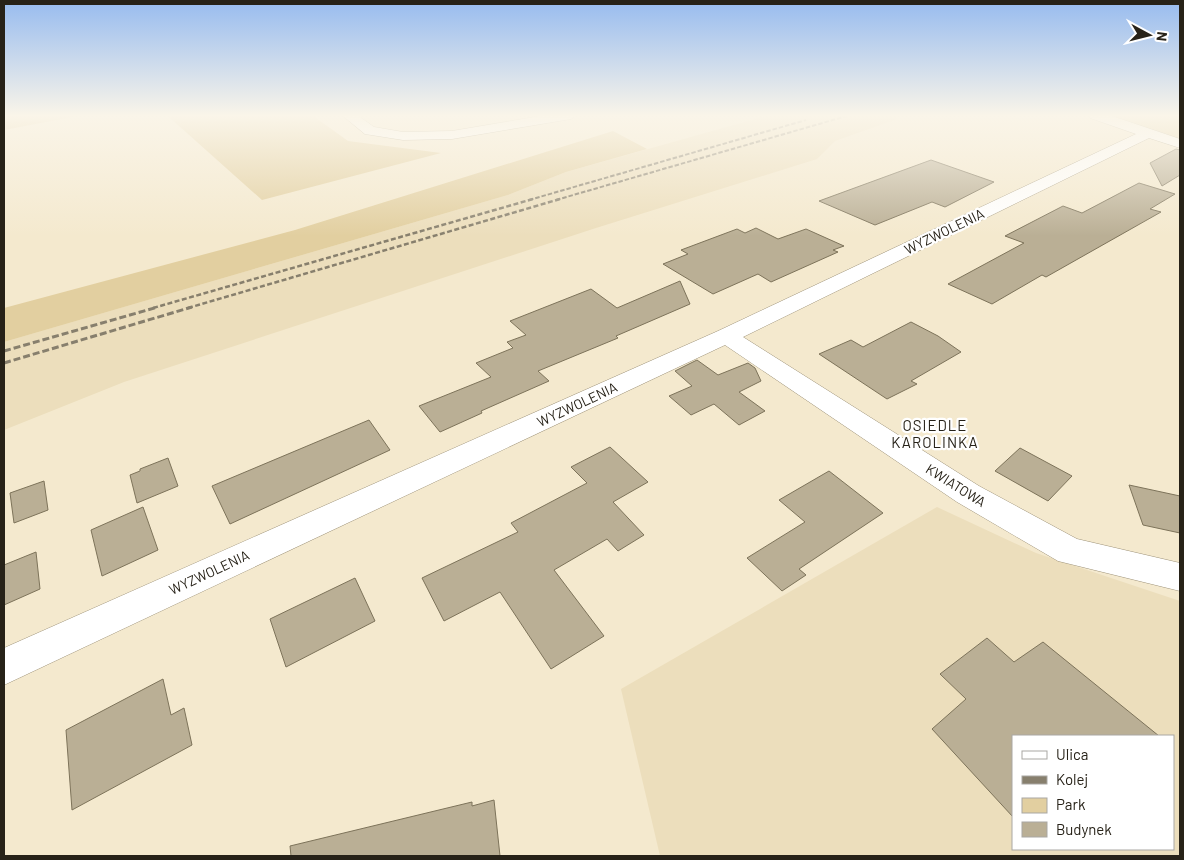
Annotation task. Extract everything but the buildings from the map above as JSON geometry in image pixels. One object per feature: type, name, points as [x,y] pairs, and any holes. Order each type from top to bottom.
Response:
[{"type":"street","name":"WYZWOLENIA","points":[[4,667],[726,336],[1102,155]]},
{"type":"street","name":"KWIATOWA","points":[[726,336],[968,494],[1070,551],[1180,577]]},
{"type":"shaded area","points":[[626,155],[821,155],[817,159],[596,228],[124,382],[4,430],[4,342],[508,195],[566,172]]},
{"type":"shaded area","points":[[937,507],[1036,553],[1180,601],[1180,856],[660,856],[621,689]]},
{"type":"green space","points":[[212,155],[433,155],[262,200]]},
{"type":"green space","points":[[535,155],[625,155],[566,172],[508,195],[4,342],[4,308],[295,230]]},
{"type":"railway","points":[[529,200],[684,155]]},
{"type":"railway","points":[[556,200],[711,155]]},
{"type":"railway","points":[[153,308],[533,199]]},
{"type":"railway","points":[[188,308],[560,199]]},
{"type":"railway","points":[[4,351],[158,307]]},
{"type":"railway","points":[[4,363],[192,307]]},
{"type":"district","name":"OSIEDLE KAROLINKA","points":[[935,434]]}]
